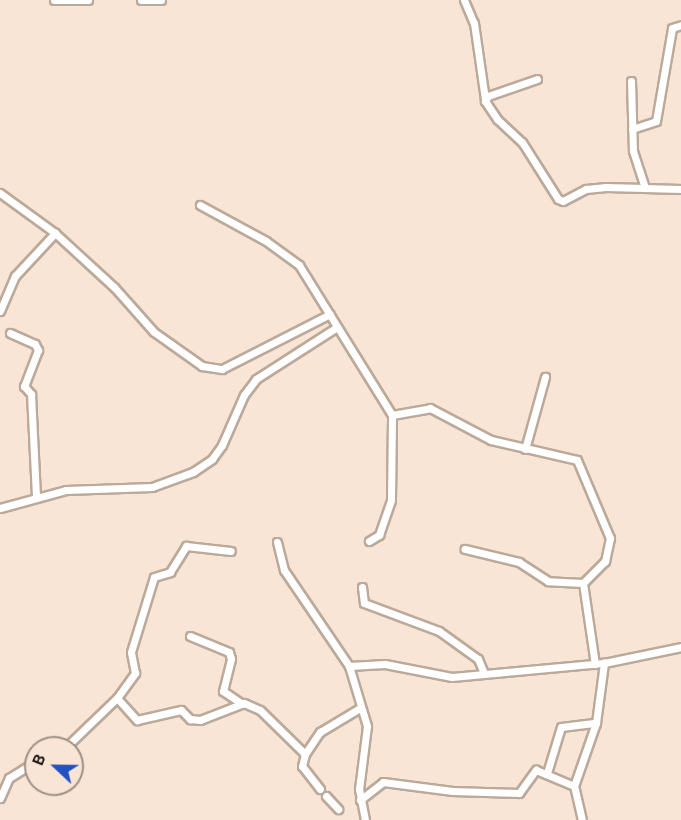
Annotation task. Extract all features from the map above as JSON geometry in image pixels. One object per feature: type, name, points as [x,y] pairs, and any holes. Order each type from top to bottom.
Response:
[{"type":"street","points":[[54,0],[88,0]]},
{"type":"street","points":[[141,0],[161,0]]},
{"type":"street","points":[[464,0],[474,23],[485,99],[492,114],[522,142],[561,201],[586,189],[645,187],[681,189]]},
{"type":"street","points":[[632,129],[656,121],[672,28],[681,25]]},
{"type":"street","points":[[485,99],[537,79]]},
{"type":"street","points":[[631,81],[633,151],[645,187]]},
{"type":"street","points":[[0,193],[55,233],[114,287],[159,336],[213,369],[222,369],[334,320]]},
{"type":"street","points":[[200,205],[293,259],[334,320],[392,415],[391,500],[379,535],[369,541]]},
{"type":"street","points":[[0,311],[15,276],[55,233]]},
{"type":"street","points":[[0,508],[66,490],[152,487],[193,472],[212,459],[222,445],[244,395],[256,378],[334,320]]},
{"type":"street","points":[[10,333],[37,347],[25,382],[31,396],[36,498]]},
{"type":"street","points":[[525,449],[545,377]]},
{"type":"street","points":[[392,415],[430,408],[483,437],[525,449],[573,458],[583,467],[611,544],[605,561],[583,583],[548,581],[519,562],[465,549]]},
{"type":"street","points":[[277,542],[284,570],[350,666],[368,733],[360,769],[360,800],[365,820]]},
{"type":"street","points":[[77,736],[117,698],[137,668],[131,652],[154,577],[170,572],[182,549],[191,544],[231,551]]},
{"type":"street","points":[[583,583],[595,664]]},
{"type":"street","points":[[362,587],[364,603],[439,631],[478,659],[484,673]]},
{"type":"street","points":[[190,636],[229,652],[231,659],[223,684],[225,693],[260,710],[305,754]]},
{"type":"street","points":[[350,666],[385,664],[452,677],[604,663],[681,647]]},
{"type":"street","points":[[582,820],[574,786],[596,723],[604,663]]},
{"type":"street","points":[[117,698],[137,720],[181,710],[194,721],[200,720],[240,701]]},
{"type":"street","points":[[320,789],[302,766],[305,754],[320,732],[360,708]]},
{"type":"street","points":[[547,773],[561,727],[596,723]]},
{"type":"street","points":[[0,798],[9,778],[24,769]]},
{"type":"street","points":[[360,800],[383,782],[452,791],[519,793],[533,771],[547,773],[574,786]]},
{"type":"street","points":[[326,796],[338,809]]}]
